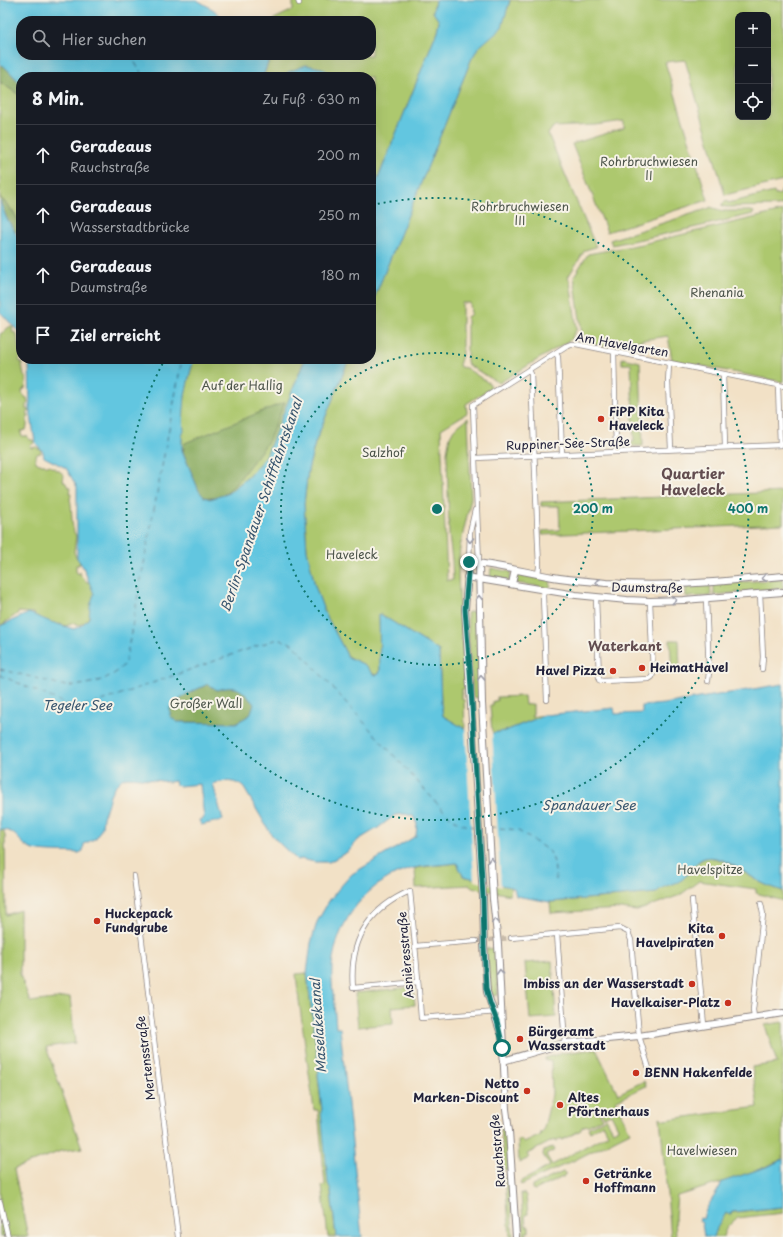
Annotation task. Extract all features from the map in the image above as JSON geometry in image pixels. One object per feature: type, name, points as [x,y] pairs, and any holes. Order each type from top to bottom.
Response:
[{"type":"main road","name":"Daumstraße","points":[[469,562],[538,574],[606,583],[649,585],[734,581],[783,576]]},
{"type":"main road","points":[[467,577],[469,562]]},
{"type":"main road","points":[[478,563],[479,580]]},
{"type":"main road","points":[[512,584],[515,570]]},
{"type":"main road","name":"Daumstraße","points":[[467,577],[596,598],[650,601],[783,592]]},
{"type":"main road","name":"Rauchstraße","points":[[467,577],[465,609],[472,701],[483,897],[486,988],[501,1038]]},
{"type":"main road","name":"Rauchstraße","points":[[479,580],[482,703],[493,899],[498,944],[502,1011],[501,1038],[516,1237]]},
{"type":"main road","points":[[503,1061],[565,1043],[639,1036],[783,1013]]},
{"type":"street","name":"Am Havelgarten","points":[[475,458],[473,405],[572,344],[780,386]]},
{"type":"street","points":[[614,352],[616,452]]},
{"type":"street","points":[[556,353],[558,356],[562,453]]},
{"type":"street","points":[[668,363],[671,449]]},
{"type":"street","points":[[529,370],[531,374],[535,455],[538,574]]},
{"type":"street","points":[[723,374],[725,447]]},
{"type":"street","points":[[780,386],[781,445]]},
{"type":"street","name":"Ruppiner-See-Straße","points":[[475,458],[562,453],[781,445]]},
{"type":"street","points":[[475,458],[478,563]]},
{"type":"street","points":[[469,562],[470,532],[476,502]]},
{"type":"street","points":[[544,590],[547,700]]},
{"type":"street","points":[[760,594],[763,657],[762,669]]},
{"type":"street","points":[[596,598],[599,680],[602,681],[649,679],[652,677],[650,601]]},
{"type":"street","points":[[706,598],[709,672],[708,681]]},
{"type":"street","name":"Mertensstraße","points":[[134,876],[178,1237]]},
{"type":"street","name":"Asnièresstraße","points":[[418,982],[353,988],[353,960],[357,944],[365,926],[385,905],[410,891],[415,946],[418,982],[421,1018],[493,1012]]},
{"type":"street","points":[[692,900],[704,1025]]},
{"type":"street","points":[[754,1018],[753,1010],[763,914],[761,904]]},
{"type":"street","points":[[511,938],[620,928],[626,930],[631,940],[639,1036],[651,1076]]},
{"type":"street","points":[[556,934],[565,1043]]},
{"type":"street","points":[[415,946],[476,941]]},
{"type":"street","points":[[493,1012],[502,1011]]},
{"type":"street","points":[[0,1202],[8,1237]]},
{"type":"green space","points":[[293,0],[435,0],[433,12],[439,21],[437,31],[376,184],[376,72],[328,72],[322,68],[288,72],[265,72],[269,60],[376,60],[376,16],[280,16],[293,10]]},
{"type":"green space","points":[[510,0],[783,0],[783,181],[725,195],[685,60],[665,62],[708,200],[607,232],[572,144],[624,128],[624,121],[595,125],[553,127],[548,134],[596,247],[585,250],[568,277],[577,329],[570,340],[499,383],[468,365],[467,317],[471,314],[470,303],[462,303],[462,355],[459,365],[490,384],[491,388],[466,404],[467,413],[441,429],[447,580],[453,580],[449,536],[447,452],[450,436],[454,429],[468,418],[471,498],[460,547],[458,576],[465,689],[462,689],[462,699],[464,700],[465,729],[443,716],[441,704],[439,651],[380,614],[381,664],[379,674],[373,674],[365,665],[348,657],[324,611],[315,586],[307,550],[304,504],[308,470],[315,443],[347,364],[376,364],[376,294],[471,60],[478,48],[508,8]]},
{"type":"green space","points":[[0,64],[16,79],[16,93],[0,82]]},
{"type":"green space","points":[[0,82],[16,93],[16,217],[0,197]]},
{"type":"green space","points":[[783,190],[783,205],[722,206],[722,204],[727,201],[728,203],[774,192],[775,195],[781,194],[781,191]]},
{"type":"green space","points":[[0,197],[16,217],[16,232],[3,210]]},
{"type":"green space","points":[[710,208],[723,211],[754,212],[753,214],[612,245],[610,240]]},
{"type":"green space","name":"Rhenania","points":[[783,211],[783,382],[672,360],[668,336],[603,346],[583,342],[574,276],[588,254],[642,244]]},
{"type":"green space","points":[[11,326],[13,327],[12,332],[16,333],[16,364],[22,364],[24,376],[26,378],[25,389],[23,389],[22,393],[27,398],[28,403],[26,405],[26,410],[28,409],[30,411],[27,413],[29,417],[27,418],[26,430],[21,431],[21,434],[22,436],[27,436],[30,440],[33,440],[34,443],[30,446],[31,448],[36,447],[40,449],[41,453],[37,454],[35,457],[36,462],[47,466],[50,465],[58,470],[64,475],[63,481],[71,488],[70,499],[72,523],[76,536],[74,552],[80,561],[79,565],[76,565],[76,571],[78,574],[80,572],[81,576],[87,582],[90,582],[94,578],[95,597],[92,611],[85,623],[80,625],[74,623],[66,626],[60,624],[58,625],[36,618],[34,613],[18,612],[0,626],[0,334]]},
{"type":"green space","points":[[622,358],[640,362],[643,446],[625,446],[625,443],[634,442],[631,364],[622,364]]},
{"type":"green space","name":"Auf der Hallig","points":[[193,364],[303,364],[266,456],[248,477],[227,494],[210,499],[203,496],[184,458],[182,447],[183,410],[187,384]]},
{"type":"green space","points":[[285,402],[268,442],[233,487],[220,498],[201,497],[183,452],[185,443]]},
{"type":"green space","points":[[783,492],[783,524],[542,535],[542,531],[560,530],[559,506],[541,506],[541,502]]},
{"type":"green space","points":[[491,568],[511,572],[509,581],[490,578]]},
{"type":"green space","points":[[518,573],[551,579],[550,588],[516,583],[516,576]]},
{"type":"green space","points":[[783,579],[783,588],[714,595],[714,584]]},
{"type":"green space","points":[[710,584],[711,596],[686,596],[686,586]]},
{"type":"green space","points":[[475,612],[478,634],[480,698],[473,697],[467,613]]},
{"type":"green space","points":[[670,640],[679,640],[680,673],[672,674]]},
{"type":"green space","name":"Großer Wall","points":[[208,684],[217,690],[228,687],[241,689],[254,704],[250,716],[236,723],[176,722],[170,716],[170,707],[187,694]]},
{"type":"green space","points":[[524,696],[525,705],[533,704],[533,714],[531,717],[545,715],[505,731],[492,733],[490,705],[493,706],[493,701],[497,701],[497,697]]},
{"type":"green space","points":[[3,829],[5,836],[6,915],[20,910],[20,974],[30,1002],[70,997],[75,1043],[46,1047],[82,1148],[61,1151],[14,1169],[28,1237],[0,1237],[0,830]]},
{"type":"green space","name":"Havelspitze","points":[[707,857],[722,860],[768,886],[783,891],[783,901],[756,893],[756,889],[699,881],[680,895],[637,911],[621,909],[551,913],[550,902],[656,893],[661,887],[682,879],[692,867]]},
{"type":"green space","points":[[457,863],[463,876],[511,887],[510,895],[472,887],[470,885],[416,888],[415,868]]},
{"type":"green space","points":[[496,948],[498,995],[491,996],[486,949]]},
{"type":"green space","points":[[552,961],[556,1017],[530,1019],[525,963]]},
{"type":"green space","points":[[307,973],[319,1071],[318,1075],[336,1237],[328,1237],[322,1186],[325,1185],[318,1110],[314,1110],[298,993],[296,974]]},
{"type":"green space","points":[[413,987],[415,1005],[392,1007],[393,1024],[358,1027],[355,993]]},
{"type":"green space","name":"Havelwiesen","points":[[783,1022],[783,1159],[744,1175],[677,1196],[675,1216],[676,1237],[671,1237],[660,1117],[664,1120],[758,1107],[752,1067],[777,1063],[765,1025]]},
{"type":"green space","points":[[596,1049],[618,1094],[644,1081],[646,1086],[615,1101],[630,1132],[521,1185],[520,1182],[550,1166],[543,1155],[544,1151],[553,1147],[555,1150],[546,1155],[552,1165],[608,1134],[603,1124],[590,1132],[588,1128],[606,1118],[613,1131],[618,1128],[611,1114],[604,1117],[599,1109],[598,1110],[602,1118],[587,1126],[586,1125],[581,1128],[581,1130],[562,1140],[561,1138],[555,1142],[554,1140],[527,1154],[529,1158],[519,1163],[518,1140],[521,1140],[524,1143],[541,1135],[540,1132],[543,1132],[552,1094],[551,1061],[546,1061],[545,1058],[563,1053]]},
{"type":"green space","points":[[501,1127],[506,1128],[509,1169],[504,1170]]},
{"type":"green space","points":[[563,1172],[566,1174],[565,1176],[535,1190],[532,1189],[532,1186]]},
{"type":"green space","points":[[505,1177],[509,1178],[513,1236],[510,1237]]},
{"type":"green space","points":[[521,1193],[525,1194],[526,1196],[528,1214],[525,1215],[526,1226],[529,1226],[529,1232],[526,1232],[527,1236],[530,1237],[524,1237]]},
{"type":"green space","points":[[783,1207],[783,1213],[737,1218],[726,1229],[723,1237],[714,1237],[716,1228],[726,1213]]},
{"type":"water","points":[[0,0],[197,0],[214,10],[221,16],[16,16],[16,60],[269,60],[265,72],[16,72],[16,79],[0,64]]},
{"type":"water","points":[[435,0],[510,0],[502,27],[478,48],[471,60],[376,294],[376,184],[437,31],[439,21],[433,12]]},
{"type":"water","points":[[306,65],[322,68],[328,72],[288,72]]},
{"type":"water","points":[[0,201],[6,217],[16,234],[16,329],[0,312]]},
{"type":"water","name":"Spandauer See","points":[[29,364],[193,364],[185,396],[182,450],[199,491],[204,497],[210,499],[227,494],[248,477],[266,456],[303,364],[347,364],[315,443],[308,470],[304,504],[307,550],[315,586],[324,611],[348,657],[365,665],[373,674],[379,674],[380,614],[439,651],[441,704],[443,716],[465,729],[492,733],[505,731],[545,715],[614,708],[615,714],[642,713],[642,706],[664,704],[783,684],[783,891],[768,886],[732,864],[709,857],[699,861],[683,879],[666,886],[656,893],[550,902],[516,896],[514,888],[463,876],[457,863],[414,868],[397,874],[382,882],[369,892],[357,904],[340,934],[332,967],[336,1028],[340,1028],[362,1237],[336,1237],[331,1192],[328,1183],[318,1075],[319,1071],[307,973],[311,943],[317,922],[329,901],[340,887],[352,874],[416,836],[417,824],[413,816],[405,814],[395,815],[378,828],[358,840],[349,851],[329,862],[315,862],[301,859],[297,860],[271,834],[244,788],[238,783],[225,781],[213,784],[223,820],[201,825],[199,820],[204,818],[200,784],[179,786],[176,785],[175,781],[169,782],[126,777],[114,787],[103,817],[102,827],[96,838],[84,844],[83,851],[79,853],[47,852],[31,849],[14,834],[5,830],[0,830],[0,626],[29,613],[74,629],[82,625],[89,618],[90,606],[94,594],[83,567],[77,558],[77,487],[66,468],[44,457],[43,452],[35,442],[30,409]],"holes":[[[208,684],[217,690],[224,688],[235,688],[242,691],[246,695],[254,704],[250,715],[236,723],[177,722],[170,716],[170,707],[187,694]]]},
{"type":"water","points":[[783,1159],[783,1207],[732,1212],[731,1215],[726,1213],[717,1228],[714,1237],[704,1237],[702,1223],[699,1221],[700,1218],[703,1219],[706,1209],[722,1182],[769,1166]]},
{"type":"pier","points":[[465,727],[492,731],[501,887],[474,881]]},
{"type":"ferry route","points":[[133,60],[141,72]]},
{"type":"ferry route","points":[[0,669],[66,686],[73,686],[106,678],[119,670],[124,664],[181,364]]},
{"type":"ferry route","points":[[0,675],[66,704],[80,706],[93,704],[274,640],[286,641],[296,647],[450,817],[458,822],[476,827]]},
{"type":"ferry route","points":[[491,827],[517,830],[546,849],[551,854],[554,862],[556,880]]},
{"type":"tunnel","points":[[476,941],[511,938]]},
{"type":"place","name":"FiPP Kita Haveleck","points":[[601,419]]},
{"type":"place","name":"HeimatHavel","points":[[642,668]]},
{"type":"place","name":"Havel Pizza","points":[[613,671]]},
{"type":"place","name":"Huckepack Fundgrube","points":[[97,921]]},
{"type":"place","name":"Kita Havelpiraten","points":[[722,936]]},
{"type":"place","name":"Imbiss an der Wasserstadt","points":[[692,984]]},
{"type":"place","name":"Havelkaiser-Platz","points":[[728,1003]]},
{"type":"place","name":"Bürgeramt Wasserstadt","points":[[520,1039]]},
{"type":"place","name":"BENN Hakenfelde","points":[[636,1073]]},
{"type":"place","name":"Netto Marken-Discount","points":[[527,1091]]},
{"type":"place","name":"Altes Pförtnerhaus","points":[[560,1105]]},
{"type":"place","name":"Getränke Hoffmann","points":[[586,1181]]},
{"type":"district","name":"Quartier Haveleck","points":[[693,482]]},
{"type":"district","name":"Waterkant","points":[[625,646]]},
{"type":"route","points":[[469,562],[465,609],[483,897],[486,988],[497,1021],[502,1048]]},
{"type":"park label","name":"Rohrbruchwiesen II","points":[[649,169]]},
{"type":"park label","name":"Rohrbruchwiesen III","points":[[520,214]]},
{"type":"park label","name":"Salzhof","points":[[383,453]]},
{"type":"park label","name":"Haveleck","points":[[352,555]]},
{"type":"water label","name":"Berlin-Spandauer Schifffahrtskanal","points":[[261,505]]},
{"type":"water label","name":"Tegeler See","points":[[77,705]]},
{"type":"water label","name":"Maselakekanal","points":[[318,1026]]}]
